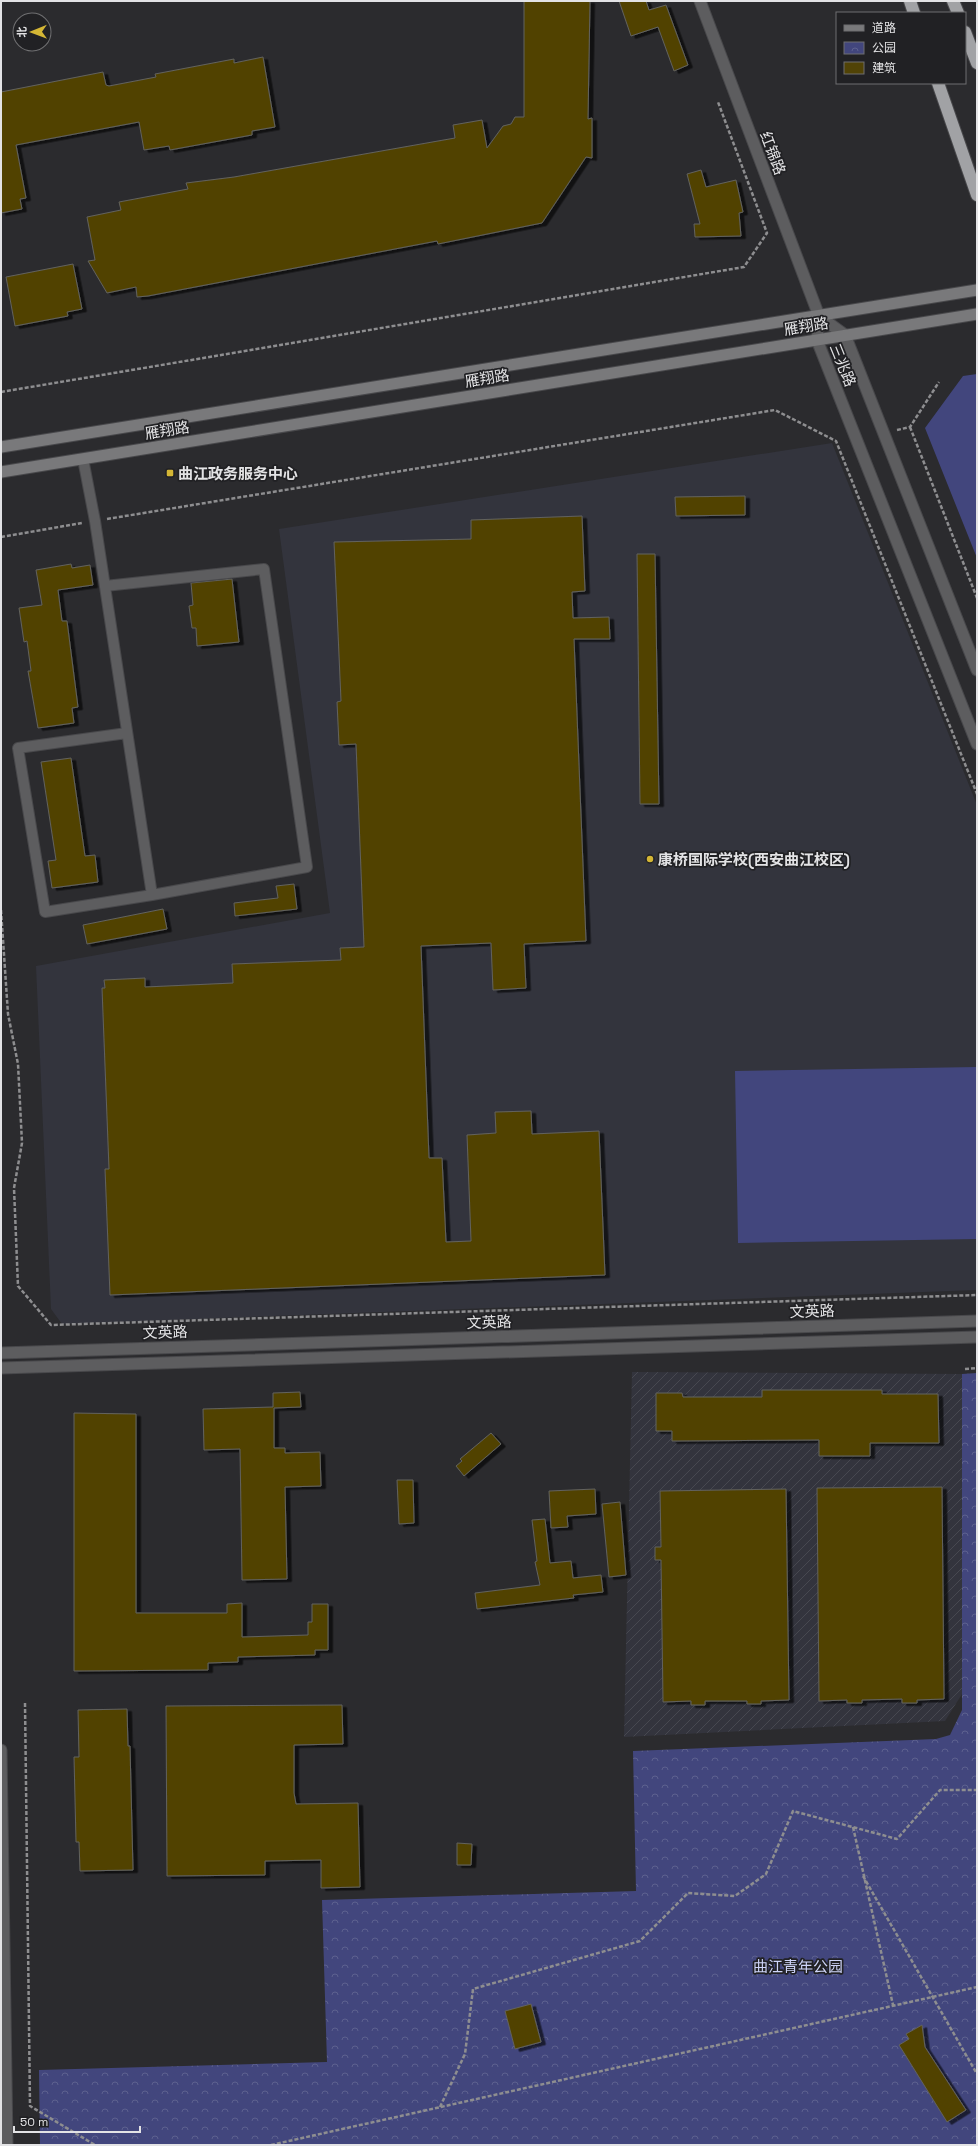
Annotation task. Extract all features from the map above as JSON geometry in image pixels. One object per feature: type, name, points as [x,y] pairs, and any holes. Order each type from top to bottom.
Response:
[{"type":"highway","points":[[910,1],[914,12]]},
{"type":"highway","points":[[953,1],[958,12]]},
{"type":"highway","points":[[966,35],[977,63]]},
{"type":"highway","points":[[938,84],[977,195]]},
{"type":"main road","name":"雁翔路","points":[[1,447],[977,290]]},
{"type":"main road","name":"雁翔路","points":[[1,472],[977,314]]},
{"type":"street","name":"红锦路","points":[[700,1],[819,316]]},
{"type":"street","name":"三兆路","points":[[819,316],[845,335],[977,670]]},
{"type":"street","name":"三兆路","points":[[819,316],[817,340],[977,744]]},
{"type":"street","name":"文英路","points":[[1,1353],[977,1321]]},
{"type":"street","name":"文英路","points":[[1,1368],[977,1338]]},
{"type":"street","points":[[1,1750],[7,2145]]},
{"type":"lane","points":[[83,459],[95,521],[152,895]]},
{"type":"lane","points":[[105,586],[264,569],[307,867],[152,895],[45,912],[18,748],[128,734]]},
{"type":"path","points":[[1,392],[744,267],[767,233],[718,102]]},
{"type":"path","points":[[1,537],[775,410],[836,441],[977,794]]},
{"type":"path","points":[[910,428],[977,598]]},
{"type":"path","points":[[1,910],[8,1014],[18,1064],[22,1143],[14,1188],[18,1286],[51,1324],[977,1295]]},
{"type":"path","points":[[964,1368],[977,1368]]},
{"type":"path","points":[[25,1703],[30,2106],[95,2145]]},
{"type":"path","points":[[440,2107],[465,2054],[473,1989],[640,1941],[688,1893],[735,1896],[766,1874],[793,1811],[897,1839],[940,1790],[977,1790]]},
{"type":"path","points":[[853,1827],[862,1876],[893,2005]]},
{"type":"path","points":[[862,1876],[977,2074]]},
{"type":"path","points":[[271,2145],[977,1986]]},
{"type":"shaded area","name":"康桥国际学校(西安曲江校区)","points":[[832,443],[977,805],[977,1290],[62,1324],[51,1309],[36,966],[330,913],[279,529]]},
{"type":"shaded area","points":[[632,1372],[962,1374],[962,1694],[945,1721],[624,1737]]},
{"type":"green space","points":[[977,374],[977,558],[925,428],[963,376]]},
{"type":"green space","points":[[977,1067],[977,1239],[738,1243],[735,1071]]},
{"type":"green space","name":"曲江青年公园","points":[[977,1373],[977,2145],[40,2145],[39,2070],[327,2062],[322,1900],[636,1891],[633,1751],[936,1739],[950,1735],[962,1710],[962,1374]]},
{"type":"building","points":[[524,1],[590,1],[588,119],[592,118],[592,158],[586,157],[542,223],[438,244],[437,241],[148,296],[137,297],[136,287],[107,293],[88,261],[95,260],[87,217],[121,210],[119,202],[188,189],[186,183],[234,177],[455,138],[453,125],[482,120],[487,148],[503,126],[511,124],[515,117],[524,117]]},
{"type":"building","points":[[619,1],[646,1],[649,10],[666,5],[688,65],[674,71],[658,27],[631,36]]},
{"type":"building","points":[[263,57],[275,127],[252,131],[252,135],[170,150],[169,146],[144,150],[139,122],[16,145],[26,198],[20,199],[22,209],[1,213],[1,92],[103,72],[106,85],[109,86],[156,77],[155,74],[234,59],[234,63]]},
{"type":"building","points":[[701,170],[706,187],[736,180],[743,212],[739,213],[741,236],[695,237],[694,224],[700,224],[687,174]]},
{"type":"building","points":[[73,264],[82,309],[67,312],[68,316],[15,326],[6,277]]},
{"type":"building","points":[[745,496],[745,515],[676,516],[675,497]]},
{"type":"building","points":[[582,516],[585,591],[572,592],[573,618],[609,617],[610,639],[574,639],[586,941],[524,944],[526,988],[493,990],[491,943],[421,946],[429,1158],[442,1158],[446,1242],[471,1241],[467,1135],[496,1133],[495,1112],[531,1111],[532,1134],[599,1131],[605,1275],[110,1295],[105,1169],[109,1169],[102,988],[105,988],[104,980],[145,978],[145,987],[233,983],[232,964],[341,960],[340,948],[364,947],[356,744],[339,745],[337,702],[341,701],[334,542],[471,539],[471,520]]},
{"type":"building","points":[[637,554],[655,554],[659,804],[640,804]]},
{"type":"building","points":[[71,564],[72,568],[90,565],[93,585],[58,590],[62,621],[67,621],[78,707],[72,708],[74,723],[38,728],[28,671],[31,671],[27,641],[24,642],[19,608],[42,605],[36,570]]},
{"type":"building","points":[[232,579],[239,642],[197,646],[196,628],[192,628],[189,606],[193,605],[191,583]]},
{"type":"building","points":[[71,758],[85,856],[95,855],[98,882],[52,888],[48,861],[56,860],[41,762]]},
{"type":"building","points":[[294,884],[297,909],[235,916],[234,903],[278,898],[276,886]]},
{"type":"building","points":[[163,909],[167,929],[87,944],[83,925]]},
{"type":"building","points":[[762,1390],[882,1390],[882,1394],[938,1394],[939,1443],[870,1443],[870,1456],[819,1456],[819,1440],[672,1441],[672,1431],[656,1431],[656,1393],[682,1393],[683,1397],[762,1397]]},
{"type":"building","points":[[300,1392],[301,1407],[274,1408],[274,1448],[285,1448],[285,1453],[320,1452],[321,1486],[285,1487],[287,1579],[242,1580],[240,1449],[204,1450],[203,1409],[273,1407],[273,1393]]},
{"type":"building","points":[[74,1413],[136,1414],[136,1613],[227,1613],[227,1604],[242,1603],[242,1637],[308,1635],[308,1622],[312,1622],[312,1604],[328,1604],[328,1650],[315,1650],[315,1655],[238,1657],[238,1662],[208,1663],[208,1670],[74,1671]]},
{"type":"building","points":[[491,1433],[501,1444],[464,1476],[456,1466],[462,1461],[460,1459]]},
{"type":"building","points":[[397,1480],[413,1480],[414,1523],[399,1524]]},
{"type":"building","points":[[942,1487],[944,1699],[917,1700],[917,1703],[902,1703],[902,1699],[862,1700],[862,1703],[847,1703],[847,1700],[819,1701],[817,1488]]},
{"type":"building","points":[[595,1489],[596,1514],[567,1516],[568,1527],[551,1528],[549,1491]]},
{"type":"building","points":[[786,1489],[789,1700],[761,1701],[761,1704],[747,1704],[747,1701],[705,1701],[705,1705],[691,1705],[691,1701],[663,1702],[661,1560],[655,1560],[655,1547],[661,1547],[660,1491]]},
{"type":"building","points":[[620,1502],[626,1575],[609,1577],[602,1504]]},
{"type":"building","points":[[545,1519],[550,1563],[571,1561],[573,1578],[601,1575],[603,1592],[573,1595],[574,1598],[477,1609],[475,1593],[540,1585],[535,1562],[537,1561],[532,1520]]},
{"type":"building","points":[[342,1705],[343,1744],[294,1745],[294,1793],[296,1804],[358,1803],[360,1887],[321,1888],[321,1860],[265,1861],[265,1875],[167,1876],[166,1706]]},
{"type":"building","points":[[127,1709],[128,1746],[130,1746],[133,1870],[80,1871],[79,1842],[76,1842],[74,1757],[79,1757],[78,1710]]},
{"type":"building","points":[[457,1843],[472,1844],[471,1865],[457,1865]]},
{"type":"building","points":[[531,2004],[541,2042],[515,2049],[505,2011]]},
{"type":"building","points":[[922,2025],[925,2047],[966,2110],[947,2122],[899,2045],[909,2039],[906,2034]]},
{"type":"place","name":"曲江政务服务中心","points":[[170,473]]},
{"type":"place","name":"康桥国际学校(西安曲江校区)","points":[[650,859]]}]
